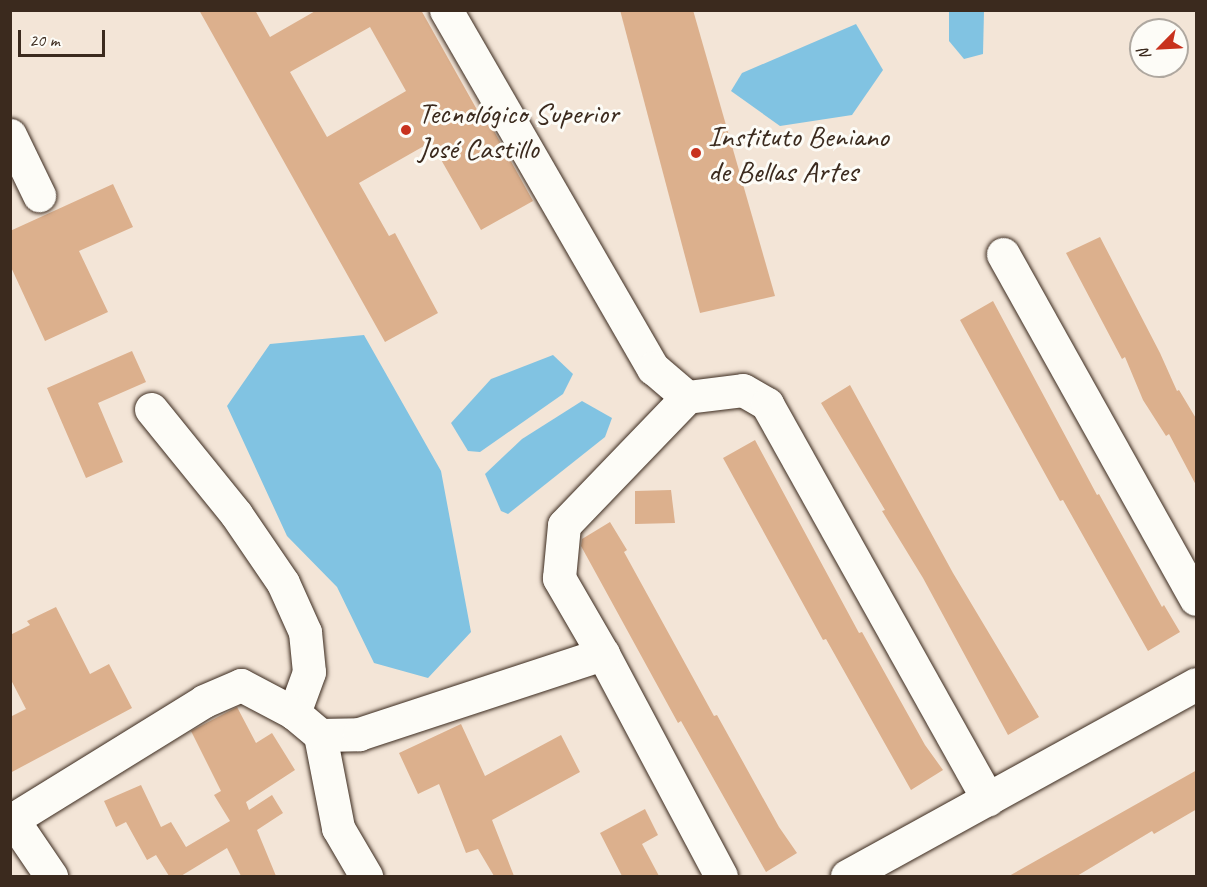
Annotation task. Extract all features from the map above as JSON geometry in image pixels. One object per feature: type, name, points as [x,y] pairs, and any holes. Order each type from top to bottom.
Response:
[{"type":"street","points":[[446,10],[652,368],[687,397]]},
{"type":"street","points":[[10,135],[39,195]]},
{"type":"street","points":[[1003,254],[1197,599]]},
{"type":"street","points":[[722,876],[603,654],[559,578],[564,525],[687,397],[743,390],[767,404],[987,799]]},
{"type":"street","points":[[151,409],[236,514],[283,583],[305,632],[309,672],[294,713]]},
{"type":"street","points":[[320,735],[359,734],[603,654]]},
{"type":"street","points":[[848,876],[1197,684]]},
{"type":"street","points":[[51,876],[12,820],[204,701],[241,685],[294,713],[320,735],[338,828],[366,876]]},
{"type":"water","points":[[949,11],[984,11],[983,54],[964,59],[949,41]]},
{"type":"water","points":[[856,24],[883,70],[852,115],[780,126],[731,91],[742,73]]},
{"type":"water","points":[[364,335],[441,471],[471,632],[428,678],[374,663],[337,587],[287,536],[227,406],[270,344]]},
{"type":"water","points":[[553,355],[573,374],[563,394],[480,452],[468,451],[451,423],[491,379]]},
{"type":"water","points":[[582,401],[612,418],[605,437],[508,514],[501,511],[485,474],[522,439]]},
{"type":"building","name":"Tecnológico Superior José Castillo","points":[[199,10],[255,10],[270,37],[317,10],[421,10],[485,124],[489,122],[533,201],[481,230],[431,142],[359,183],[389,236],[395,233],[438,313],[385,342]],"holes":[[[370,27],[406,91],[327,137],[290,72]]]},
{"type":"building","name":"Instituto Beniano de Bellas Artes","points":[[620,10],[693,10],[775,296],[700,313]]},
{"type":"building","points":[[113,184],[133,227],[79,251],[108,312],[45,341],[10,265],[10,231]]},
{"type":"building","points":[[1100,237],[1177,391],[1179,390],[1197,420],[1197,487],[1169,434],[1166,436],[1143,400],[1125,357],[1122,359],[1066,253]]},
{"type":"building","points":[[993,301],[1097,495],[1099,494],[1162,607],[1164,605],[1180,632],[1148,651],[1063,500],[1060,501],[960,320]]},
{"type":"building","points":[[132,351],[146,382],[98,403],[123,462],[86,478],[47,388]]},
{"type":"building","points":[[850,385],[953,573],[1039,717],[1008,735],[923,578],[882,511],[885,510],[821,403]]},
{"type":"building","points":[[755,440],[859,633],[862,632],[925,745],[943,770],[911,790],[826,639],[823,640],[723,458]]},
{"type":"building","points":[[671,490],[675,523],[635,524],[635,491]]},
{"type":"building","points":[[610,522],[627,550],[624,552],[714,716],[717,715],[779,827],[797,853],[766,872],[681,721],[678,723],[581,546],[582,539]]},
{"type":"building","points":[[56,607],[90,674],[109,664],[132,708],[10,773],[10,717],[26,709],[10,678],[10,635],[30,625],[27,621]]},
{"type":"building","points":[[237,707],[256,743],[272,733],[295,770],[246,802],[249,810],[272,795],[283,813],[257,830],[276,876],[241,876],[227,848],[181,876],[169,876],[156,855],[147,860],[126,822],[116,827],[104,801],[141,785],[161,827],[171,822],[186,847],[230,821],[214,795],[221,791],[191,731]]},
{"type":"building","points":[[461,724],[485,776],[561,735],[580,772],[492,820],[514,876],[494,876],[478,849],[466,853],[439,784],[418,794],[399,753]]},
{"type":"building","points":[[1197,770],[1197,809],[1154,834],[1152,831],[1077,876],[1009,876]]},
{"type":"building","points":[[645,809],[658,835],[642,844],[659,876],[622,876],[600,833]]},
{"type":"place","name":"Tecnológico Superior José Castillo","points":[[406,130]]},
{"type":"place","name":"Instituto Beniano de Bellas Artes","points":[[696,153]]}]
